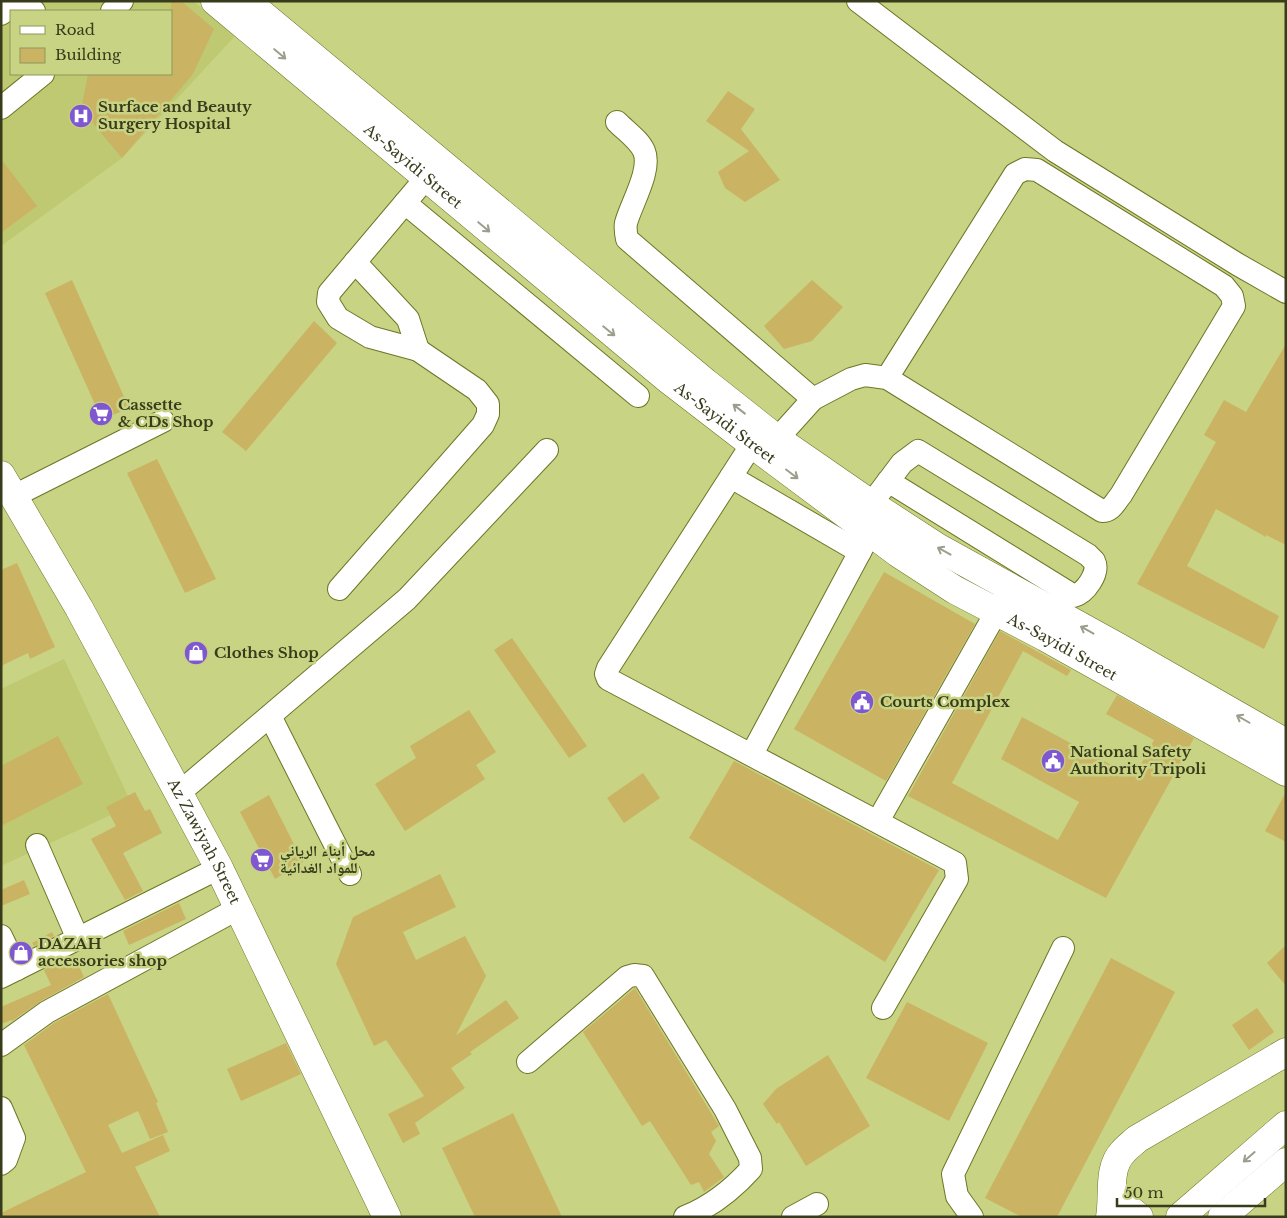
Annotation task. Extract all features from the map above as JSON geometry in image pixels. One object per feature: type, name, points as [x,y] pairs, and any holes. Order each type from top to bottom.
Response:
[{"type":"main road","name":"As-Sayidi Street","points":[[215,1],[262,27],[705,382],[865,542],[1108,672],[1286,772]]},
{"type":"main road","name":"As-Sayidi Street","points":[[246,1],[262,27],[426,178],[669,380],[765,442],[871,504],[937,548],[1118,647],[1286,743]]},
{"type":"main road","name":"Az Zawiyah Street","points":[[8,486],[79,608],[219,868],[387,1217]]},
{"type":"main road","points":[[1108,672],[1118,647]]},
{"type":"main road","points":[[1139,1217],[1124,1205],[1112,1204],[1112,1180],[1116,1160],[1122,1152],[1138,1138],[1286,1052]]},
{"type":"main road","points":[[1180,1217],[1286,1125]]},
{"type":"main road","points":[[1227,1213],[1286,1162]]},
{"type":"street","points":[[113,10],[122,1]]},
{"type":"street","points":[[1,14],[13,5],[21,2],[26,2],[33,10]]},
{"type":"street","points":[[866,5],[1055,151],[1237,264],[1286,292]]},
{"type":"street","points":[[1,108],[42,75]]},
{"type":"street","points":[[617,122],[640,145],[645,153],[646,163],[625,224],[626,239],[813,399]]},
{"type":"street","points":[[883,1008],[957,879],[955,863],[752,754],[608,680],[606,674],[608,668],[731,477],[765,442],[813,399],[851,379],[865,375],[887,378],[1102,511],[1106,511],[1111,509],[1121,495],[1234,306],[1232,296],[1224,286],[1036,170],[1025,169],[1015,174],[887,378]]},
{"type":"street","points":[[340,589],[483,425],[488,414],[488,404],[477,390],[418,350],[370,337],[338,318],[328,302],[329,293],[426,178]]},
{"type":"street","points":[[405,203],[638,396]]},
{"type":"street","points":[[356,262],[408,319],[418,350]]},
{"type":"street","points":[[8,486],[163,421]]},
{"type":"street","points":[[178,793],[407,599],[547,450]]},
{"type":"street","points":[[871,504],[888,481],[902,463],[918,451],[1088,555],[1094,561],[1095,572],[1084,591],[1074,596],[888,481]]},
{"type":"street","points":[[731,477],[865,542],[752,754]]},
{"type":"street","points":[[878,822],[1010,588]]},
{"type":"street","points":[[270,716],[350,874]]},
{"type":"street","points":[[37,845],[78,939]]},
{"type":"street","points":[[1,936],[9,973],[219,868]]},
{"type":"street","points":[[1,1045],[47,1012],[239,908]]},
{"type":"street","points":[[972,1217],[957,1196],[953,1174],[1063,948]]},
{"type":"street","points":[[528,1062],[627,977],[634,975],[643,976],[725,1109],[750,1158],[751,1169],[736,1185],[697,1212],[685,1217]]},
{"type":"street","points":[[1,1108],[14,1138],[6,1160],[1,1164]]},
{"type":"street","points":[[793,1217],[817,1204]]},
{"type":"shaded area","name":"Surface and Beauty Surgery Hospital","points":[[1,1],[193,1],[235,36],[122,158],[1,246]]},
{"type":"shaded area","points":[[64,659],[132,805],[1,866],[1,689]]},
{"type":"building","points":[[171,1],[181,1],[214,29],[193,74],[122,158],[81,109],[88,75],[172,75]]},
{"type":"building","points":[[728,91],[755,109],[741,129],[780,180],[745,202],[725,188],[718,172],[749,151],[706,121]]},
{"type":"building","points":[[1,159],[37,206],[1,233]]},
{"type":"building","points":[[72,280],[129,408],[102,420],[45,293]]},
{"type":"building","points":[[812,280],[843,307],[812,341],[784,349],[764,326]]},
{"type":"building","points":[[314,321],[337,343],[246,451],[222,432]]},
{"type":"building","points":[[1286,344],[1286,545],[1266,535],[1266,537],[1216,509],[1187,566],[1279,616],[1264,649],[1137,584],[1216,442],[1204,435],[1224,400],[1246,412]]},
{"type":"building","points":[[157,459],[216,579],[185,593],[127,473]]},
{"type":"building","points":[[17,563],[55,647],[30,659],[28,653],[1,666],[1,570]]},
{"type":"building","points":[[884,572],[975,624],[886,781],[794,729]]},
{"type":"building","points":[[1000,631],[1071,670],[1067,676],[1023,651],[952,783],[1058,840],[1079,802],[1001,759],[1022,717],[1134,777],[1154,740],[1106,714],[1117,695],[1194,738],[1106,898],[908,796]]},
{"type":"building","points":[[512,638],[587,746],[569,758],[494,650]]},
{"type":"building","points":[[469,710],[496,752],[476,765],[485,779],[405,831],[375,784],[416,758],[410,746]]},
{"type":"building","points":[[58,736],[83,784],[1,826],[1,766]]},
{"type":"building","points":[[734,761],[939,870],[885,962],[689,838]]},
{"type":"building","points":[[643,773],[660,798],[624,823],[607,798]]},
{"type":"building","points":[[135,792],[145,811],[150,809],[162,833],[123,853],[143,891],[125,900],[91,839],[116,826],[106,807]]},
{"type":"building","points":[[1286,792],[1286,842],[1265,831]]},
{"type":"building","points":[[269,795],[303,862],[275,879],[240,812]]},
{"type":"building","points":[[440,874],[456,907],[403,932],[416,960],[465,936],[486,976],[456,1035],[506,1000],[519,1018],[470,1052],[472,1054],[451,1068],[465,1088],[415,1123],[420,1134],[403,1143],[388,1114],[424,1096],[386,1040],[374,1046],[336,964],[353,917]]},
{"type":"building","points":[[24,880],[30,894],[1,906],[1,890]]},
{"type":"building","points":[[179,903],[186,919],[129,945],[123,931]]},
{"type":"building","points":[[52,932],[54,936],[34,946],[32,943]]},
{"type":"building","points":[[1286,945],[1286,986],[1267,963]]},
{"type":"building","points":[[74,955],[84,977],[41,1001],[12,1021],[1,1024],[1,1007],[51,985],[44,970]]},
{"type":"building","points":[[1111,958],[1175,992],[1057,1217],[1022,1217],[985,1198]]},
{"type":"building","points":[[635,988],[719,1126],[711,1132],[716,1141],[709,1154],[724,1177],[704,1192],[699,1182],[691,1185],[650,1121],[642,1126],[583,1032]]},
{"type":"building","points":[[108,994],[158,1102],[156,1103],[168,1132],[150,1139],[138,1111],[108,1125],[122,1153],[163,1135],[170,1151],[135,1167],[160,1217],[1,1217],[1,1213],[86,1172],[24,1045],[54,1023]]},
{"type":"building","points":[[907,1002],[988,1043],[949,1121],[866,1078]]},
{"type":"building","points":[[1257,1008],[1274,1032],[1249,1050],[1232,1025]]},
{"type":"building","points":[[286,1043],[301,1074],[241,1101],[227,1069]]},
{"type":"building","points":[[828,1055],[870,1126],[806,1166],[779,1122],[777,1124],[763,1104],[776,1089]]},
{"type":"building","points":[[513,1113],[562,1217],[475,1217],[442,1148]]},
{"type":"place","name":"Surface and Beauty Surgery Hospital","points":[[81,116]]},
{"type":"place","name":"Cassette & CDs Shop","points":[[101,414]]},
{"type":"place","name":"Clothes Shop","points":[[196,653]]},
{"type":"place","name":"Courts Complex","points":[[862,702]]},
{"type":"place","name":"National Safety Authority Tripoli","points":[[1053,761]]},
{"type":"place","name":"محل أبناء الرياني للمواد الغدائية","points":[[262,860]]},
{"type":"place","name":"DAZAH accessories shop","points":[[21,953]]}]
